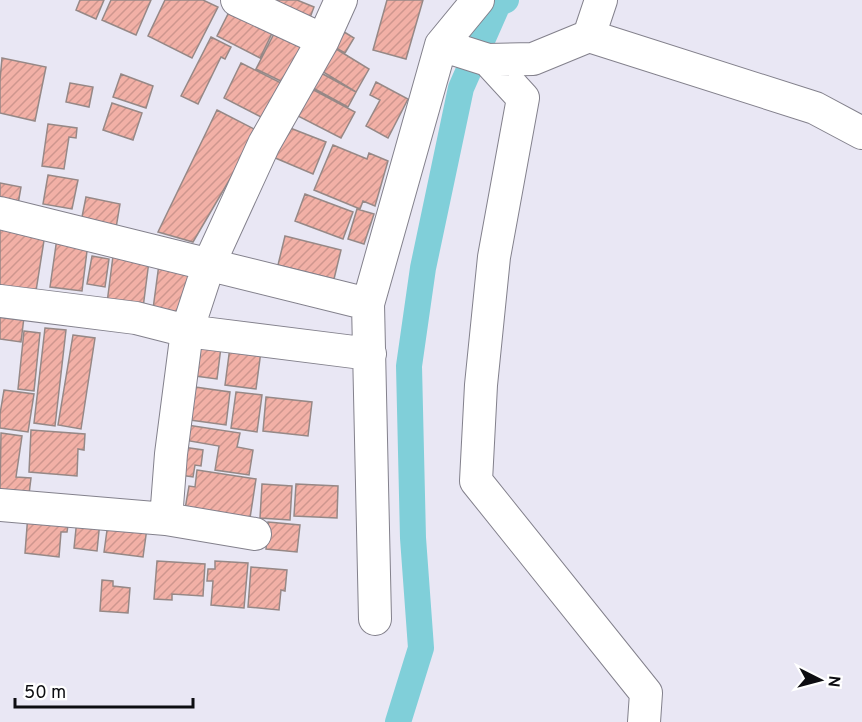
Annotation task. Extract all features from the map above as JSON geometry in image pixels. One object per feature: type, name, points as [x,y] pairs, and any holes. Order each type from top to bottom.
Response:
[{"type":"street","points":[[237,0],[323,40]]},
{"type":"street","points":[[165,519],[187,331],[209,264],[264,144],[323,40],[341,0]]},
{"type":"street","points":[[375,619],[368,304],[441,45],[478,0]]},
{"type":"street","points":[[589,36],[601,0]]},
{"type":"street","points":[[441,45],[488,60],[533,59],[589,36],[814,108],[862,133]]},
{"type":"street","points":[[488,60],[523,98],[494,257],[481,385],[476,481],[645,693],[644,722]]},
{"type":"street","points":[[0,213],[368,304]]},
{"type":"street","points":[[0,301],[136,318],[187,331],[370,354]]},
{"type":"street","points":[[0,505],[165,519],[255,534]]},
{"type":"building","points":[[80,0],[104,0],[96,19],[76,10]]},
{"type":"building","points":[[111,0],[151,0],[136,35],[102,20]]},
{"type":"building","points":[[165,0],[203,0],[218,7],[192,58],[148,36]]},
{"type":"building","points":[[235,0],[278,21],[260,58],[217,36]]},
{"type":"building","points":[[277,0],[297,0],[314,7],[308,23],[273,8]]},
{"type":"building","points":[[387,0],[423,0],[406,59],[373,50]]},
{"type":"building","points":[[280,22],[317,40],[293,87],[256,69]]},
{"type":"building","points":[[341,30],[354,38],[345,53],[327,43]]},
{"type":"building","points":[[211,37],[231,47],[225,59],[221,57],[198,104],[181,96]]},
{"type":"building","points":[[333,47],[369,69],[356,92],[320,70]]},
{"type":"building","points":[[2,58],[46,67],[35,121],[0,113]]},
{"type":"building","points":[[241,63],[287,86],[269,121],[224,98]]},
{"type":"building","points":[[321,73],[356,92],[348,107],[313,88]]},
{"type":"building","points":[[121,74],[153,86],[146,108],[113,97]]},
{"type":"building","points":[[376,82],[408,99],[388,138],[366,126],[380,100],[370,95]]},
{"type":"building","points":[[70,83],[93,87],[89,107],[66,102]]},
{"type":"building","points":[[310,88],[355,112],[341,138],[296,115]]},
{"type":"building","points":[[112,103],[142,113],[133,140],[103,130]]},
{"type":"building","points":[[217,110],[258,131],[193,242],[158,232]]},
{"type":"building","points":[[48,124],[77,128],[76,138],[69,137],[64,169],[42,166]]},
{"type":"building","points":[[285,126],[326,142],[313,174],[273,157]]},
{"type":"building","points":[[333,145],[367,159],[369,153],[388,161],[375,206],[363,201],[360,209],[314,190]]},
{"type":"building","points":[[48,175],[78,180],[72,209],[43,204]]},
{"type":"building","points":[[0,183],[21,187],[17,210],[0,207]]},
{"type":"building","points":[[305,194],[353,212],[343,239],[295,221]]},
{"type":"building","points":[[86,197],[120,204],[116,228],[81,222]]},
{"type":"building","points":[[357,209],[374,214],[364,244],[348,239]]},
{"type":"building","points":[[0,226],[45,234],[36,291],[0,285]]},
{"type":"building","points":[[285,236],[341,250],[334,279],[278,265]]},
{"type":"building","points":[[57,238],[88,243],[82,291],[50,287]]},
{"type":"building","points":[[92,256],[109,259],[105,287],[87,284]]},
{"type":"building","points":[[113,256],[149,261],[143,308],[107,303]]},
{"type":"building","points":[[159,264],[195,269],[189,313],[153,309]]},
{"type":"building","points":[[0,314],[24,317],[21,342],[0,339]]},
{"type":"building","points":[[45,328],[66,330],[55,426],[34,423]]},
{"type":"building","points":[[24,331],[40,333],[34,391],[18,389]]},
{"type":"building","points":[[73,335],[95,338],[81,429],[58,425]]},
{"type":"building","points":[[193,335],[222,339],[217,379],[188,375]]},
{"type":"building","points":[[230,347],[261,351],[256,389],[225,385]]},
{"type":"building","points":[[188,386],[230,392],[226,425],[183,419]]},
{"type":"building","points":[[4,390],[34,394],[28,432],[0,428]]},
{"type":"building","points":[[236,392],[262,395],[257,432],[231,428]]},
{"type":"building","points":[[266,397],[312,402],[308,436],[263,431]]},
{"type":"building","points":[[187,425],[240,433],[237,447],[253,450],[249,475],[215,470],[219,446],[184,440]]},
{"type":"building","points":[[31,430],[85,434],[84,450],[78,449],[77,476],[29,472]]},
{"type":"building","points":[[1,433],[22,436],[16,477],[31,478],[29,494],[0,491]]},
{"type":"building","points":[[176,446],[203,450],[201,466],[195,465],[193,477],[180,475]]},
{"type":"building","points":[[197,470],[256,479],[250,518],[185,509],[189,486],[195,487]]},
{"type":"building","points":[[262,484],[292,486],[290,520],[260,518]]},
{"type":"building","points":[[296,484],[338,486],[337,518],[294,516]]},
{"type":"building","points":[[28,514],[69,518],[67,532],[61,532],[59,557],[25,553]]},
{"type":"building","points":[[77,519],[100,521],[97,551],[74,548]]},
{"type":"building","points":[[268,522],[300,525],[297,552],[266,549]]},
{"type":"building","points":[[108,523],[147,528],[143,557],[104,552]]},
{"type":"building","points":[[157,561],[205,564],[203,596],[172,594],[172,600],[154,599]]},
{"type":"building","points":[[215,561],[248,563],[244,608],[211,605],[213,581],[207,581],[208,569],[215,569]]},
{"type":"building","points":[[251,567],[287,570],[285,591],[281,590],[279,610],[248,607]]},
{"type":"building","points":[[102,580],[113,581],[113,586],[130,588],[128,613],[100,611]]},
{"type":"waterway","points":[[398,722],[421,648],[413,538],[409,366],[423,268],[461,88],[498,4],[506,0]]}]
